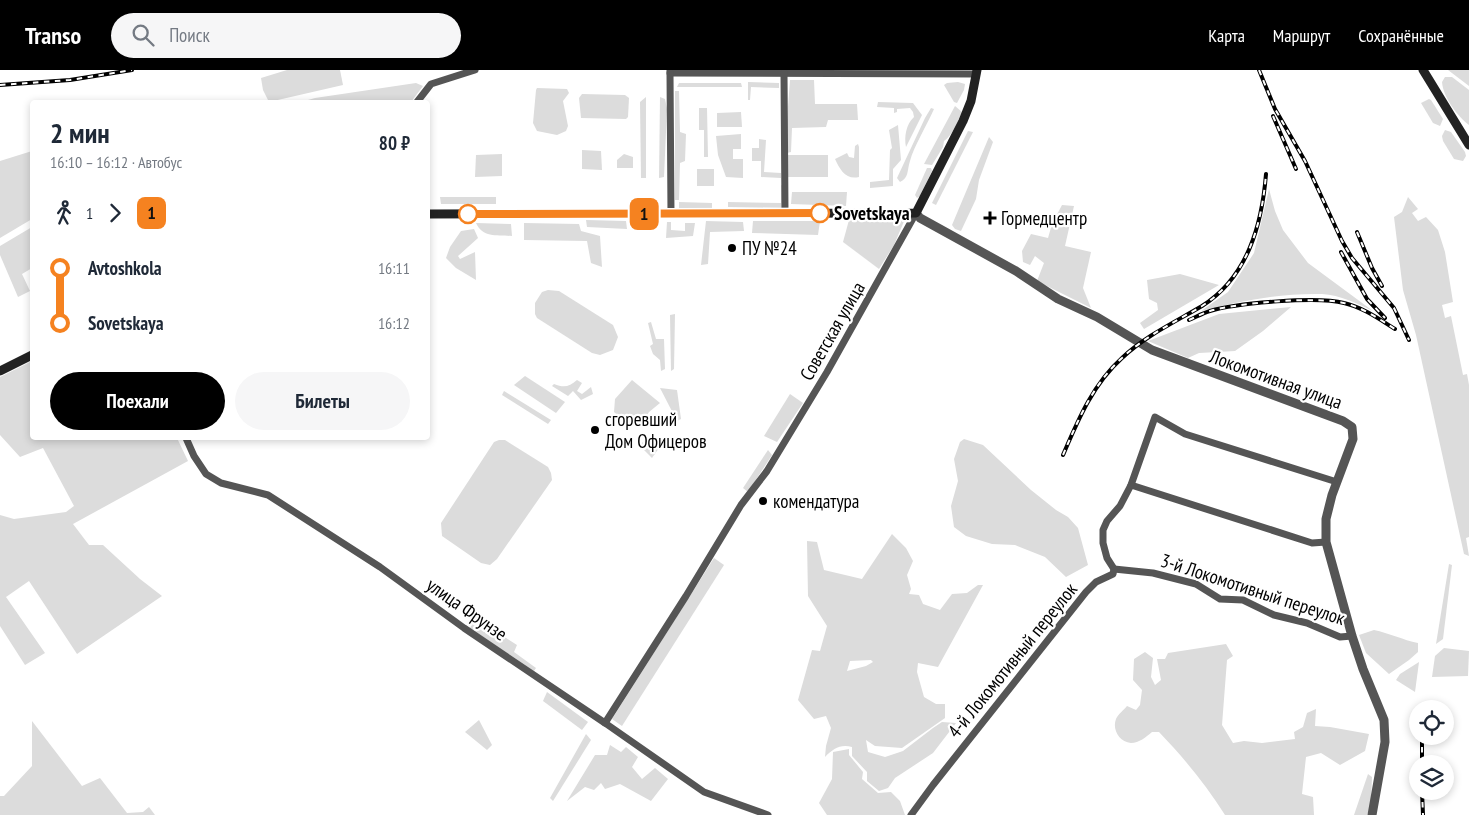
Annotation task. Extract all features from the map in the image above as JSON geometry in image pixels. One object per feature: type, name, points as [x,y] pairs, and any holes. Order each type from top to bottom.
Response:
[{"type":"main road","points":[[1423,70],[1469,145]]},
{"type":"main road","name":"Советская улица","points":[[916,213],[963,121],[971,101],[976,72]]},
{"type":"main road","points":[[1442,103],[1469,132]]},
{"type":"main road","points":[[430,214],[916,213]]},
{"type":"main road","points":[[0,371],[30,356]]},
{"type":"street","points":[[419,100],[431,84],[476,70]]},
{"type":"street","points":[[672,214],[670,72],[976,72]]},
{"type":"street","points":[[784,73],[785,213]]},
{"type":"street","name":"Локомотивная улица","points":[[916,213],[920,218],[1016,271],[1058,299],[1097,317],[1152,350],[1344,421],[1352,427],[1353,439],[1326,519],[1326,542],[1352,636],[1384,720],[1385,742],[1372,815]]},
{"type":"street","name":"Советская улица","points":[[605,723],[741,505],[767,472],[822,381],[916,213]]},
{"type":"street","points":[[1114,569],[1107,558],[1103,543],[1103,530],[1107,521],[1120,506],[1131,485],[1155,417],[1185,434],[1337,482]]},
{"type":"street","name":"улица Фрунзе","points":[[187,440],[194,456],[206,474],[221,483],[268,495],[380,567],[464,628],[704,792],[768,815]]},
{"type":"street","points":[[1131,485],[1312,544],[1326,542]]},
{"type":"street","name":"3-й Локомотивный переулок","points":[[1114,569],[1153,573],[1196,584],[1220,599],[1243,600],[1274,615],[1307,622],[1340,637],[1352,636]]},
{"type":"street","name":"4-й Локомотивный переулок","points":[[911,815],[1086,592],[1096,582],[1113,574],[1114,569]]},
{"type":"shaded area","points":[[287,70],[340,70],[343,85],[278,100],[268,100],[263,90],[261,78]]},
{"type":"shaded area","points":[[1448,70],[1469,70],[1469,86]]},
{"type":"shaded area","points":[[1445,77],[1452,77],[1469,90],[1469,125],[1455,111],[1445,94],[1442,82]]},
{"type":"shaded area","points":[[790,80],[814,80],[815,104],[857,104],[858,120],[828,120],[826,127],[792,128],[791,152],[787,153]]},
{"type":"shaded area","points":[[748,82],[779,83],[779,88],[751,87],[750,100],[748,100]]},
{"type":"shaded area","points":[[958,82],[965,84],[957,103],[954,102],[944,85]]},
{"type":"shaded area","points":[[416,83],[423,86],[412,100],[308,100]]},
{"type":"shaded area","points":[[679,83],[741,83],[742,87],[677,87]]},
{"type":"shaded area","points":[[537,88],[567,89],[569,93],[563,101],[568,126],[566,131],[557,135],[537,131],[533,123]]},
{"type":"shaded area","points":[[675,91],[679,91],[680,132],[686,134],[685,161],[680,163],[679,200],[675,200]]},
{"type":"shaded area","points":[[582,94],[625,95],[629,98],[628,117],[626,119],[581,118],[579,98]]},
{"type":"shaded area","points":[[646,97],[646,178],[641,178],[640,102]]},
{"type":"shaded area","points":[[660,97],[665,99],[667,109],[664,177],[659,178]]},
{"type":"shaded area","points":[[1429,99],[1443,119],[1440,126],[1433,123],[1421,103]]},
{"type":"shaded area","points":[[878,102],[913,103],[922,115],[906,147],[906,131],[914,117],[913,112],[910,108],[897,109],[897,112],[894,113],[894,108],[877,107]]},
{"type":"shaded area","points":[[955,106],[962,112],[954,128],[944,141],[943,147],[932,165],[924,164]]},
{"type":"shaded area","points":[[699,108],[707,108],[708,157],[704,157],[704,130],[699,130]]},
{"type":"shaded area","points":[[931,108],[934,109],[914,149],[906,176],[900,182],[897,178]]},
{"type":"shaded area","points":[[741,112],[742,127],[717,127],[717,113]]},
{"type":"shaded area","points":[[898,125],[901,160],[893,169],[893,186],[870,188],[870,182],[889,180],[890,150],[892,148],[889,130]]},
{"type":"shaded area","points":[[1445,130],[1451,132],[1465,152],[1466,156],[1463,161],[1454,159],[1443,141],[1442,136]]},
{"type":"shaded area","points":[[968,131],[973,132],[936,205],[932,203]]},
{"type":"shaded area","points":[[741,134],[741,149],[733,149],[733,159],[743,159],[743,178],[726,177],[718,155],[716,136]]},
{"type":"shaded area","points":[[989,137],[993,142],[979,180],[976,199],[961,231],[955,229],[952,225]]},
{"type":"shaded area","points":[[759,139],[766,140],[764,172],[781,173],[781,178],[761,177],[761,161],[752,161],[752,148],[759,148]]},
{"type":"shaded area","points":[[858,144],[859,177],[854,178],[847,176],[841,170],[835,159],[847,153],[849,157],[854,158],[855,146]]},
{"type":"shaded area","points":[[582,150],[601,151],[602,170],[582,169]]},
{"type":"shaded area","points":[[30,152],[30,220],[0,238],[0,161]]},
{"type":"shaded area","points":[[502,154],[502,176],[475,177],[476,155]]},
{"type":"shaded area","points":[[624,154],[633,157],[633,168],[617,168],[617,160]]},
{"type":"shaded area","points":[[788,155],[828,155],[828,177],[788,177]]},
{"type":"shaded area","points":[[927,168],[931,168],[932,171],[920,196],[917,198],[915,195]]},
{"type":"shaded area","points":[[697,169],[714,169],[714,186],[697,186]]},
{"type":"shaded area","points":[[781,185],[783,186],[783,208],[728,207],[728,202],[781,203]]},
{"type":"shaded area","points":[[1269,189],[1283,230],[1308,263],[1373,311],[1342,298],[1322,294],[1307,294],[1261,298],[1201,311],[1228,292],[1254,253]]},
{"type":"shaded area","points":[[792,192],[847,192],[846,206],[791,204]]},
{"type":"shaded area","points":[[440,197],[496,197],[496,204],[441,204]]},
{"type":"shaded area","points":[[1408,197],[1418,209],[1412,213],[1418,221],[1426,217],[1438,230],[1445,252],[1453,302],[1442,305],[1445,318],[1451,316],[1463,375],[1467,374],[1469,385],[1469,537],[1466,538],[1469,556],[1464,554],[1416,335],[1403,290],[1394,217],[1402,212]]},
{"type":"shaded area","points":[[679,202],[712,203],[712,209],[679,209]]},
{"type":"shaded area","points":[[1062,205],[1074,206],[1065,246],[1091,252],[1083,288],[1091,308],[1037,281],[1044,263],[1035,256],[1030,265],[1023,262],[1022,251],[1031,234],[1048,238],[1052,224]]},
{"type":"shaded area","points":[[905,219],[894,245],[879,269],[843,242],[849,220]]},
{"type":"shaded area","points":[[586,220],[626,221],[627,229],[587,227]]},
{"type":"shaded area","points":[[706,221],[743,222],[744,231],[710,232],[708,264],[701,265]]},
{"type":"shaded area","points":[[753,221],[820,221],[818,235],[752,233]]},
{"type":"shaded area","points":[[667,222],[671,222],[671,230],[685,231],[685,223],[695,223],[693,236],[666,238]]},
{"type":"shaded area","points":[[476,223],[511,224],[512,236],[487,233],[482,231]]},
{"type":"shaded area","points":[[524,223],[579,224],[581,231],[600,236],[602,267],[591,263],[587,241],[524,240]]},
{"type":"shaded area","points":[[30,228],[30,269],[22,274],[30,291],[18,297],[0,255],[0,246]]},
{"type":"shaded area","points":[[474,229],[478,238],[458,256],[460,259],[475,252],[476,280],[456,268],[446,258],[450,247],[461,231]]},
{"type":"shaded area","points":[[1180,274],[1219,285],[1144,329],[1140,323],[1158,310],[1157,303],[1149,299],[1147,280]]},
{"type":"shaded area","points":[[548,290],[559,291],[613,325],[618,337],[613,350],[600,355],[592,353],[537,318],[535,303],[542,292]]},
{"type":"shaded area","points":[[1291,307],[1263,331],[1235,351],[1199,353],[1188,358],[1148,341],[1219,314]]},
{"type":"shaded area","points":[[675,314],[674,369],[671,371],[670,315]]},
{"type":"shaded area","points":[[651,322],[656,339],[664,339],[665,369],[661,371],[660,360],[653,354],[650,346],[653,344],[648,323]]},
{"type":"shaded area","points":[[30,362],[30,440],[178,440],[188,461],[73,524],[89,545],[103,545],[140,579],[162,596],[77,654],[29,581],[6,597],[45,653],[25,665],[0,626],[0,515],[14,519],[66,512],[74,506],[43,448],[20,457],[0,435],[0,377]]},
{"type":"shaded area","points":[[525,376],[565,402],[556,413],[514,385]]},
{"type":"shaded area","points":[[577,380],[582,383],[577,391],[582,394],[591,387],[593,394],[581,400],[573,391],[568,396],[552,386],[554,384],[566,386]]},
{"type":"shaded area","points":[[632,380],[660,403],[649,412],[642,423],[629,425],[614,412],[615,399]]},
{"type":"shaded area","points":[[660,388],[677,390],[681,419],[677,421]]},
{"type":"shaded area","points":[[504,391],[551,420],[548,424],[502,395]]},
{"type":"shaded area","points":[[790,394],[803,403],[777,442],[764,436]]},
{"type":"shaded area","points":[[964,439],[983,445],[1031,490],[1068,517],[1078,528],[1088,565],[1066,577],[1045,557],[1015,545],[992,544],[966,536],[954,527],[951,506],[958,481],[954,459],[960,442]]},
{"type":"shaded area","points":[[505,440],[548,467],[552,480],[497,559],[490,565],[481,563],[442,536],[441,523],[494,442]]},
{"type":"shaded area","points":[[646,440],[659,448],[652,458],[639,445]]},
{"type":"shaded area","points":[[768,450],[772,455],[748,492],[743,488]]},
{"type":"shaded area","points":[[892,534],[906,548],[913,561],[907,575],[911,589],[909,594],[919,595],[923,604],[940,610],[952,594],[967,593],[978,585],[983,585],[938,667],[918,663],[917,672],[924,697],[936,704],[945,704],[945,718],[902,748],[875,746],[866,740],[868,752],[885,757],[903,751],[942,722],[956,723],[933,753],[895,778],[888,788],[879,791],[867,781],[867,772],[852,756],[852,747],[844,746],[837,748],[825,757],[831,728],[826,716],[814,719],[798,700],[812,650],[820,651],[827,626],[808,596],[807,541],[817,542],[824,570],[862,579]],"holes":[[[871,660],[873,662],[866,666],[847,671],[850,661]]]},
{"type":"shaded area","points":[[714,558],[724,565],[622,726],[612,719]]},
{"type":"shaded area","points":[[1449,564],[1452,565],[1443,639],[1436,644]]},
{"type":"shaded area","points":[[472,624],[486,633],[489,627],[517,645],[514,652],[536,668],[534,671],[470,628]]},
{"type":"shaded area","points":[[1374,630],[1418,643],[1418,652],[1389,674],[1366,653],[1359,635]]},
{"type":"shaded area","points":[[1226,644],[1233,656],[1227,660],[1222,725],[1233,743],[1244,741],[1262,743],[1295,739],[1294,732],[1303,727],[1307,713],[1316,709],[1315,726],[1369,734],[1365,751],[1340,765],[1321,753],[1306,757],[1302,794],[1313,797],[1314,815],[1225,815],[1194,772],[1159,732],[1152,732],[1140,741],[1131,743],[1120,738],[1116,731],[1115,723],[1118,715],[1127,706],[1136,710],[1140,705],[1142,690],[1133,680],[1134,659],[1145,652],[1153,658],[1151,677],[1155,685],[1161,680],[1157,659],[1165,659],[1168,653]]},
{"type":"shaded area","points":[[1444,648],[1469,651],[1468,676],[1432,677],[1435,656]]},
{"type":"shaded area","points":[[1419,662],[1415,692],[1396,680],[1400,674]]},
{"type":"shaded area","points":[[547,692],[588,722],[582,730],[543,701]]},
{"type":"shaded area","points":[[479,720],[492,745],[487,750],[465,732]]},
{"type":"shaded area","points":[[32,721],[82,786],[100,778],[127,813],[143,812],[149,807],[155,815],[0,815],[0,796],[4,796],[32,766]]},
{"type":"shaded area","points":[[586,734],[591,740],[553,801],[550,798]]},
{"type":"shaded area","points":[[610,745],[621,752],[626,747],[638,757],[632,767],[642,779],[655,768],[668,779],[651,801],[620,784],[605,789],[601,783],[594,790],[585,787],[567,801],[595,755],[607,755]]},
{"type":"shaded area","points":[[849,749],[849,755],[863,772],[862,779],[878,793],[891,792],[900,801],[905,815],[827,815],[819,803],[832,779],[833,752]]},
{"type":"shaded area","points":[[1368,774],[1372,777],[1371,804],[1367,815],[1354,815]]},
{"type":"railway","points":[[0,85],[70,80],[132,70]]},
{"type":"railway","points":[[1259,70],[1275,109],[1305,161],[1342,241],[1352,258],[1394,308],[1409,340]]},
{"type":"railway","points":[[1273,116],[1296,169]]},
{"type":"railway","points":[[1063,455],[1087,403],[1112,368],[1140,343],[1202,306],[1218,294],[1231,280],[1250,248],[1256,230],[1261,212],[1266,174]]},
{"type":"railway","points":[[1357,232],[1372,268],[1382,286]]},
{"type":"railway","points":[[1341,252],[1367,299],[1385,318]]},
{"type":"railway","points":[[1189,320],[1210,311],[1238,305],[1316,300],[1344,303],[1357,307],[1395,329]]},
{"type":"railway","points":[[1422,745],[1422,755]]},
{"type":"railway","points":[[1422,800],[1423,815]]},
{"type":"bus line","name":"1","points":[[468,214],[820,213]]},
{"type":"place","name":"Sovetskaya","points":[[820,213]]},
{"type":"place","name":"Гормедцентр","points":[[990,218]]},
{"type":"place","name":"ПУ №24","points":[[732,248]]},
{"type":"place","name":"сгоревший Дом Офицеров","points":[[595,430]]},
{"type":"place","name":"комендатура","points":[[763,501]]}]
